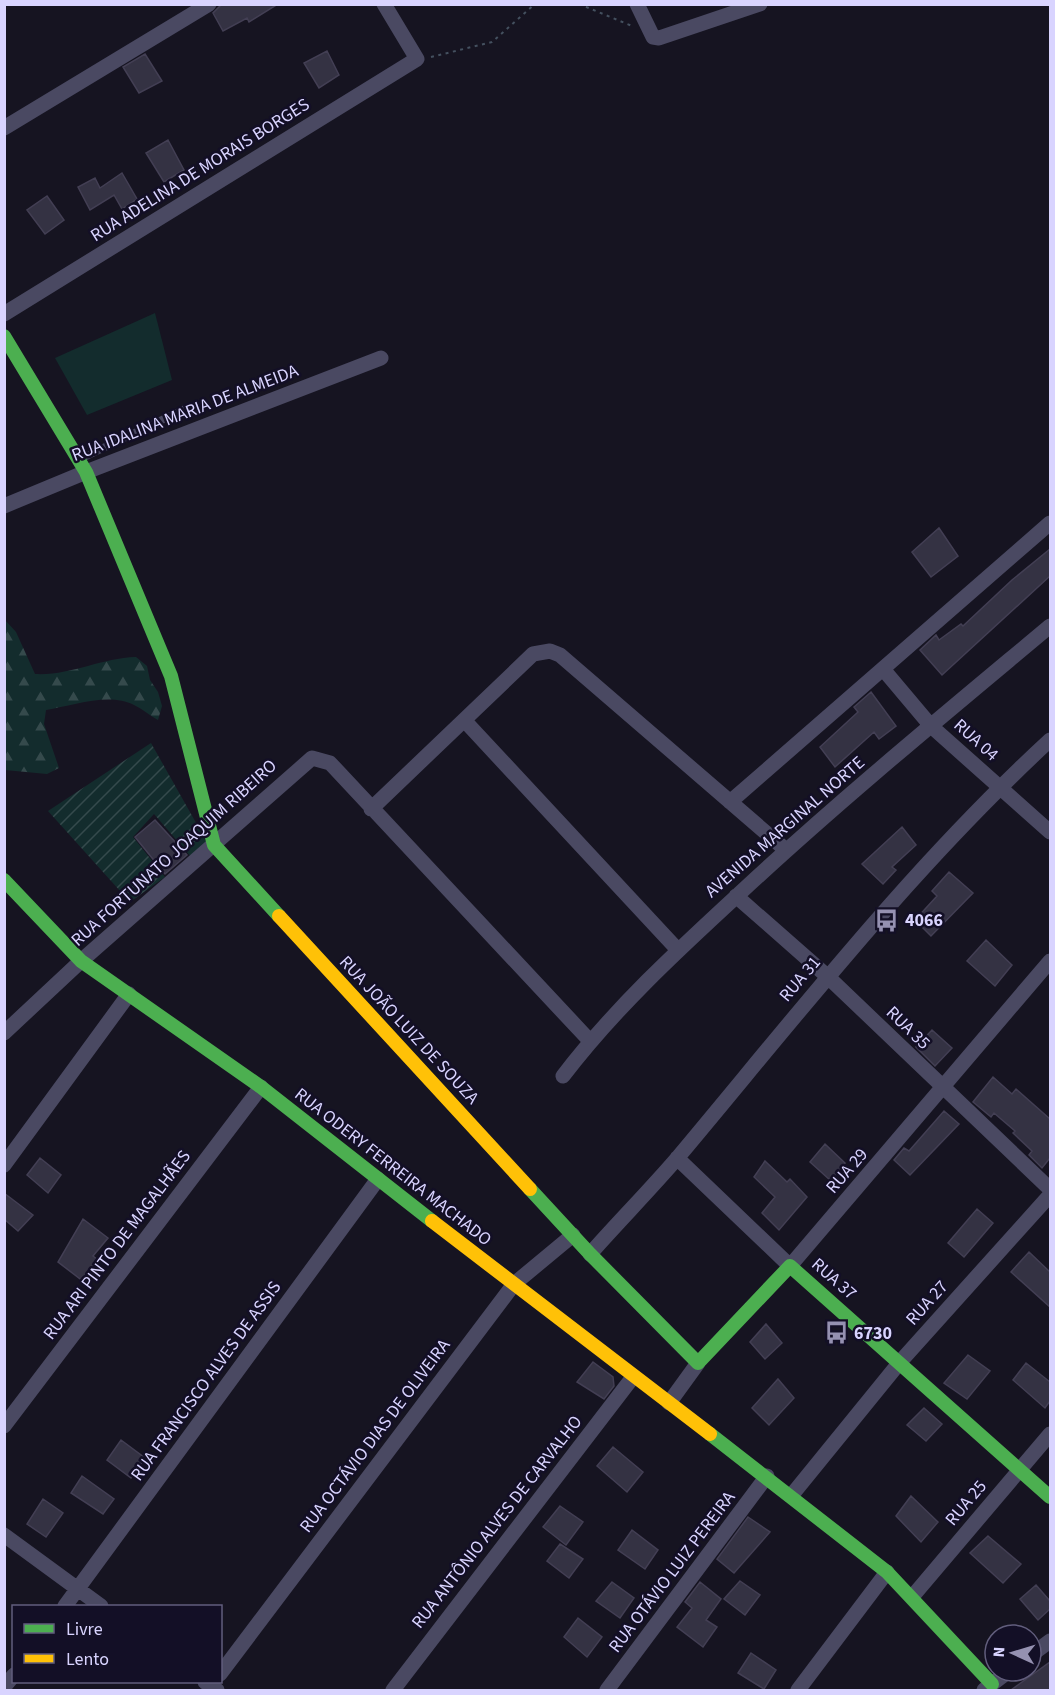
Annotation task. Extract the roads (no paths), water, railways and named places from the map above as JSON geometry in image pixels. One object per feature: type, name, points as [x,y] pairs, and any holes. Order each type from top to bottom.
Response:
[{"type":"street","points":[[4,128],[209,4]]},
{"type":"street","name":"RUA ADELINA DE MORAIS BORGES","points":[[4,314],[417,59],[384,4]]},
{"type":"street","points":[[637,4],[648,33],[653,38],[659,38],[760,4]]},
{"type":"street","name":"RUA JOÃO LUIZ DE SOUZA","points":[[4,336],[82,465],[171,676],[214,845],[590,1254],[699,1363]]},
{"type":"street","name":"RUA IDALINA MARIA DE ALMEIDA","points":[[4,506],[82,465],[381,358]]},
{"type":"street","points":[[730,802],[1050,523]]},
{"type":"street","name":"AVENIDA MARGINAL NORTE","points":[[563,1076],[590,1041],[677,949],[786,850],[1050,626]]},
{"type":"street","points":[[590,1041],[371,809],[533,654],[550,651],[560,655],[786,850]]},
{"type":"street","name":"RUA 04","points":[[883,669],[931,726],[1050,832]]},
{"type":"street","points":[[464,720],[677,949]]},
{"type":"street","name":"RUA 31","points":[[590,1254],[677,1158],[827,976],[999,788],[1050,740]]},
{"type":"street","name":"RUA FORTUNATO JOAQUIM RIBEIRO","points":[[4,1033],[81,961],[312,758],[330,763],[371,809]]},
{"type":"street","name":"RUA ODERY FERREIRA MACHADO","points":[[4,880],[81,961],[261,1087],[633,1377],[767,1476]]},
{"type":"street","name":"RUA 35","points":[[736,896],[827,976],[1050,1189]]},
{"type":"street","name":"RUA 29","points":[[669,1403],[699,1363],[790,1266],[1050,961]]},
{"type":"street","points":[[4,1165],[129,994]]},
{"type":"street","name":"RUA ARI PINTO DE MAGALHÃES","points":[[4,1426],[261,1087]]},
{"type":"street","name":"RUA 37","points":[[677,1158],[790,1266],[1050,1497]]},
{"type":"street","name":"RUA FRANCISCO ALVES DE ASSIS","points":[[67,1605],[378,1179]]},
{"type":"street","name":"RUA 27","points":[[791,1496],[900,1362],[1050,1195]]},
{"type":"street","name":"RUA OCTÁVIO DIAS DE OLIVEIRA","points":[[222,1672],[514,1284],[573,1235]]},
{"type":"street","name":"RUA ANTÔNIO ALVES DE CARVALHO","points":[[393,1690],[633,1377]]},
{"type":"street","name":"RUA 25","points":[[912,1597],[1050,1434]]},
{"type":"street","points":[[767,1476],[887,1572],[912,1597],[988,1687]]},
{"type":"street","name":"RUA OTÁVIO LUIZ PEREIRA","points":[[607,1690],[767,1476]]},
{"type":"street","points":[[4,1535],[100,1605]]},
{"type":"street","points":[[798,1690],[887,1572]]},
{"type":"lane","points":[[82,465],[187,408]]},
{"type":"place","name":"4066","points":[[887,920]]},
{"type":"place","name":"6730","points":[[836,1333]]}]
